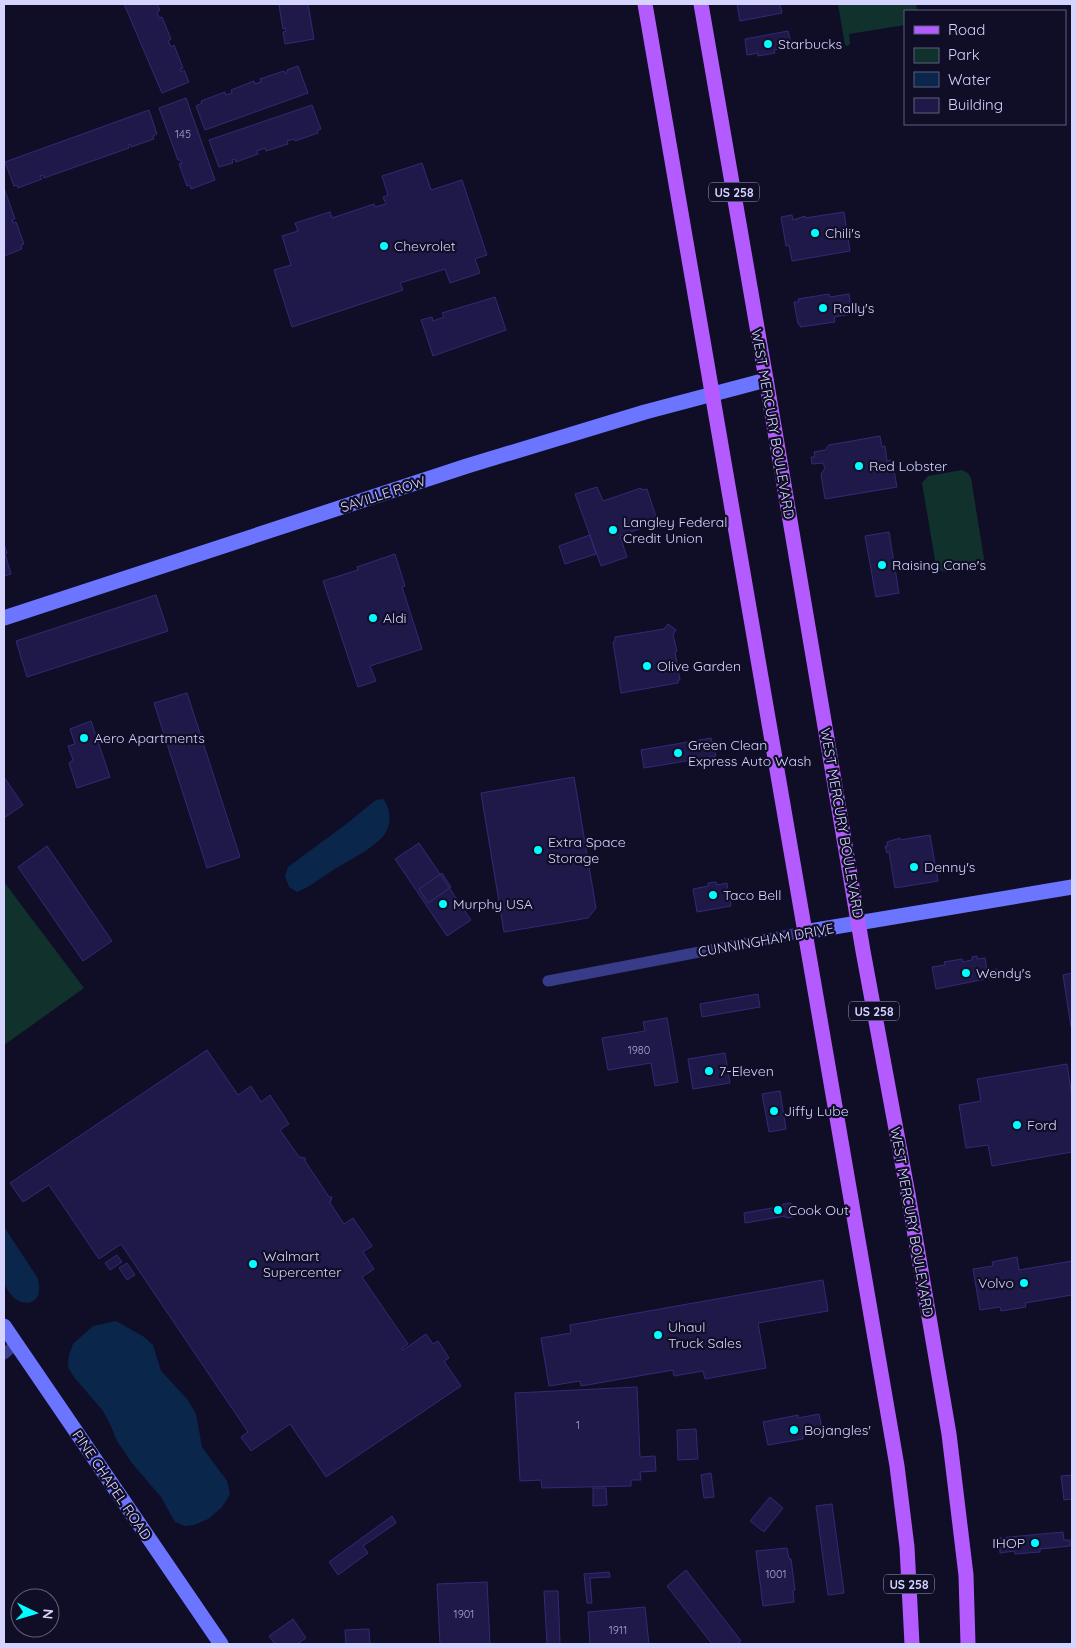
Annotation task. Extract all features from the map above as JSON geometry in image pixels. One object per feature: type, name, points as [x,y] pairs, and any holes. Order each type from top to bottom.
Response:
[{"type":"main road","name":"US 258","points":[[645,4],[897,1466],[907,1547],[912,1644]]},
{"type":"main road","name":"WEST MERCURY BOULEVARD","points":[[701,4],[858,923],[908,1194],[949,1434],[966,1575],[968,1644]]},
{"type":"street","name":"SAVILLE ROW","points":[[4,618],[467,466],[644,412],[766,380]]},
{"type":"street","name":"CUNNINGHAM DRIVE","points":[[548,981],[804,932],[1072,887]]},
{"type":"street","name":"PINE CHAPEL ROAD","points":[[4,1326],[221,1644]]},
{"type":"street","points":[[4,1354],[16,1344]]},
{"type":"green space","points":[[838,4],[916,4],[917,10],[904,10],[904,25],[849,34],[850,44],[845,45]]},
{"type":"green space","points":[[962,470],[968,473],[971,478],[984,559],[978,566],[945,572],[939,570],[936,566],[922,483],[928,476]]},
{"type":"green space","points":[[4,882],[84,988],[4,1045]]},
{"type":"water","points":[[383,799],[388,807],[390,817],[387,831],[379,840],[306,888],[297,892],[289,887],[285,876],[288,867],[376,800]]},
{"type":"water","points":[[4,1227],[37,1277],[38,1296],[34,1301],[28,1303],[15,1298],[9,1292],[4,1282]]},
{"type":"water","points":[[116,1321],[144,1337],[153,1345],[161,1371],[187,1399],[196,1414],[202,1447],[227,1481],[230,1494],[222,1507],[208,1519],[194,1525],[185,1526],[175,1522],[161,1497],[132,1463],[117,1441],[103,1411],[74,1377],[68,1367],[69,1355],[73,1344],[93,1326]]},
{"type":"building","points":[[124,4],[157,4],[160,10],[157,12],[159,18],[162,17],[171,39],[168,41],[171,47],[174,45],[183,68],[180,69],[181,72],[184,70],[189,82],[162,93]]},
{"type":"building","points":[[308,4],[314,39],[285,44],[283,32],[286,31],[285,28],[283,29],[279,5]]},
{"type":"building","points":[[737,4],[780,4],[782,13],[740,21]]},
{"type":"building","name":"Starbucks","points":[[788,31],[792,47],[774,50],[775,53],[758,56],[758,53],[747,55],[745,39]]},
{"type":"building","points":[[298,66],[308,93],[205,130],[196,106],[202,103],[201,101],[225,92],[226,95],[232,93],[231,90],[254,81],[255,84],[261,82],[260,79],[284,71],[285,74],[287,70]]},
{"type":"building","points":[[186,98],[215,180],[191,189],[190,185],[187,186],[179,164],[182,163],[178,160],[159,108]]},
{"type":"building","points":[[312,105],[321,129],[317,131],[318,133],[295,141],[294,139],[287,141],[288,144],[266,151],[265,148],[257,151],[258,154],[236,162],[235,159],[232,160],[233,163],[219,167],[209,140]]},
{"type":"building","points":[[149,110],[157,134],[153,136],[154,139],[131,147],[130,144],[128,145],[129,148],[44,178],[43,175],[40,176],[42,179],[18,188],[17,185],[14,186],[5,162]]},
{"type":"building","name":"Chevrolet","points":[[422,163],[431,190],[462,180],[487,255],[475,259],[480,273],[450,283],[445,269],[400,283],[403,290],[292,327],[274,270],[291,265],[282,236],[298,231],[295,223],[330,212],[332,218],[374,204],[375,207],[386,204],[383,197],[388,195],[382,176]]},
{"type":"building","points":[[4,188],[15,219],[12,220],[13,223],[16,222],[24,244],[21,245],[22,249],[4,256]]},
{"type":"building","name":"Chili's","points":[[844,212],[850,251],[792,261],[789,245],[786,246],[781,217],[792,215],[793,220],[805,216],[805,218]]},
{"type":"building","name":"Rally's","points":[[829,294],[830,297],[849,294],[852,314],[834,317],[835,322],[800,327],[794,302],[799,302],[798,299]]},
{"type":"building","points":[[495,297],[506,330],[433,356],[421,320],[432,317],[433,321],[444,317],[442,313]]},
{"type":"building","name":"Red Lobster","points":[[880,436],[882,447],[885,446],[887,461],[892,460],[897,487],[825,499],[821,474],[825,468],[823,463],[812,464],[811,457],[815,457],[814,452],[825,450],[829,445]]},
{"type":"building","name":"Langley Federal Credit Union","points":[[597,487],[603,501],[641,488],[642,490],[647,489],[657,520],[653,524],[620,536],[627,557],[601,566],[575,494]]},
{"type":"building","name":"Raising Cane's","points":[[889,532],[899,593],[876,597],[865,536]]},
{"type":"building","points":[[590,535],[596,554],[565,564],[559,546]]},
{"type":"building","points":[[4,544],[11,574],[4,576]]},
{"type":"building","name":"Aldi","points":[[395,554],[405,586],[402,587],[422,649],[370,666],[376,681],[358,687],[323,581],[358,570],[357,567]]},
{"type":"building","points":[[156,595],[168,631],[27,677],[16,641]]},
{"type":"building","name":"Olive Garden","points":[[668,624],[676,630],[673,635],[677,651],[675,652],[680,680],[678,680],[678,683],[621,693],[613,642],[615,637],[664,629]]},
{"type":"building","points":[[187,693],[240,857],[207,868],[154,703]]},
{"type":"building","points":[[91,721],[110,777],[77,788],[69,763],[73,760],[68,746],[75,744],[70,729]]},
{"type":"building","name":"Green Clean Express Auto Wash","points":[[711,738],[716,756],[644,768],[641,750]]},
{"type":"building","points":[[4,777],[23,805],[4,818]]},
{"type":"building","name":"Extra Space Storage","points":[[574,777],[596,908],[588,918],[504,932],[481,793]]},
{"type":"building","name":"Denny's","points":[[930,835],[938,881],[895,888],[889,852],[887,853],[885,846],[888,846],[887,842],[900,838],[900,840]]},
{"type":"building","name":"Murphy USA","points":[[419,843],[471,920],[447,936],[395,859]]},
{"type":"building","points":[[47,846],[112,941],[83,961],[18,867]]},
{"type":"building","points":[[442,873],[451,887],[428,903],[419,889]]},
{"type":"building","name":"Taco Bell","points":[[716,882],[717,885],[727,883],[728,891],[731,890],[733,898],[730,899],[731,906],[697,912],[693,889]]},
{"type":"building","name":"Wendy's","points":[[977,956],[977,959],[985,958],[987,970],[998,969],[1000,976],[936,989],[932,967],[945,965],[944,962],[962,959],[963,962],[972,960],[972,957]]},
{"type":"building","points":[[1072,973],[1072,1026],[1071,1027],[1063,975]]},
{"type":"building","points":[[758,994],[760,1007],[702,1017],[700,1004]]},
{"type":"building","points":[[667,1018],[678,1082],[655,1086],[651,1063],[608,1070],[602,1038],[645,1031],[643,1022]]},
{"type":"building","name":"Walmart Supercenter","points":[[207,1050],[238,1095],[251,1086],[261,1102],[270,1095],[289,1124],[280,1130],[299,1157],[305,1158],[305,1161],[329,1197],[332,1197],[330,1203],[344,1224],[353,1218],[372,1246],[363,1252],[374,1269],[362,1277],[408,1344],[402,1348],[403,1350],[426,1334],[433,1344],[438,1341],[449,1358],[444,1361],[461,1386],[326,1477],[290,1424],[251,1451],[241,1437],[248,1432],[121,1244],[99,1259],[49,1185],[23,1202],[10,1183]]},
{"type":"building","name":"7-Eleven","points":[[725,1053],[730,1083],[693,1089],[688,1059]]},
{"type":"building","name":"Ford","points":[[1067,1064],[1072,1097],[1072,1152],[992,1166],[988,1145],[966,1148],[959,1105],[981,1101],[977,1079]]},
{"type":"building","name":"Jiffy Lube","points":[[780,1091],[786,1129],[769,1132],[762,1094]]},
{"type":"building","name":"Cook Out","points":[[791,1203],[793,1217],[786,1218],[785,1216],[745,1223],[744,1213]]},
{"type":"building","points":[[117,1255],[122,1262],[110,1270],[105,1263]]},
{"type":"building","name":"Volvo","points":[[1017,1257],[1019,1270],[1072,1261],[1072,1295],[1025,1303],[1026,1307],[1001,1311],[1000,1307],[980,1310],[973,1269],[993,1266],[992,1262]]},
{"type":"building","points":[[127,1263],[135,1275],[127,1280],[119,1268]]},
{"type":"building","name":"Uhaul Truck Sales","points":[[823,1280],[828,1311],[758,1323],[766,1368],[705,1379],[703,1371],[674,1376],[673,1370],[581,1386],[580,1381],[549,1386],[541,1338],[571,1333],[570,1325]]},
{"type":"building","points":[[637,1387],[640,1457],[655,1456],[656,1471],[640,1472],[641,1480],[631,1480],[631,1486],[542,1488],[541,1480],[520,1481],[515,1393]]},
{"type":"building","name":"Bojangles'","points":[[819,1414],[823,1433],[803,1436],[803,1439],[768,1445],[763,1422],[798,1415],[798,1418]]},
{"type":"building","points":[[696,1429],[698,1459],[678,1460],[677,1430]]},
{"type":"building","points":[[711,1473],[714,1497],[704,1498],[701,1475]]},
{"type":"building","points":[[1072,1475],[1072,1499],[1064,1500],[1061,1476]]},
{"type":"building","points":[[593,1488],[606,1488],[607,1505],[593,1506]]},
{"type":"building","points":[[770,1497],[783,1508],[764,1532],[750,1521]]},
{"type":"building","points":[[832,1504],[844,1593],[828,1595],[816,1506]]},
{"type":"building","points":[[392,1516],[396,1523],[363,1546],[368,1553],[338,1575],[329,1562]]},
{"type":"building","name":"IHOP","points":[[1063,1532],[1064,1540],[1070,1540],[1070,1546],[1040,1549],[1040,1552],[1015,1554],[1014,1551],[1000,1553],[999,1538]]},
{"type":"building","points":[[787,1548],[789,1559],[791,1559],[795,1590],[793,1590],[794,1602],[763,1606],[756,1551]]},
{"type":"building","points":[[686,1570],[741,1641],[736,1644],[712,1644],[667,1586]]},
{"type":"building","points":[[609,1572],[610,1577],[590,1578],[592,1603],[587,1603],[584,1574]]},
{"type":"building","points":[[487,1582],[490,1644],[440,1644],[437,1584]]},
{"type":"building","points":[[544,1591],[558,1591],[560,1644],[547,1644]]},
{"type":"building","points":[[645,1607],[649,1644],[590,1644],[588,1612]]},
{"type":"building","points":[[293,1619],[306,1638],[297,1644],[275,1644],[269,1636]]},
{"type":"building","points":[[369,1629],[370,1644],[346,1644],[345,1630]]},
{"type":"place","name":"Starbucks","points":[[768,44]]},
{"type":"place","name":"Chili's","points":[[815,233]]},
{"type":"place","name":"Chevrolet","points":[[384,246]]},
{"type":"place","name":"Rally's","points":[[823,308]]},
{"type":"place","name":"Red Lobster","points":[[859,466]]},
{"type":"place","name":"Langley Federal Credit Union","points":[[613,530]]},
{"type":"place","name":"Raising Cane's","points":[[882,565]]},
{"type":"place","name":"Aldi","points":[[373,618]]},
{"type":"place","name":"Olive Garden","points":[[647,666]]},
{"type":"place","name":"Aero Apartments","points":[[84,738]]},
{"type":"place","name":"Green Clean Express Auto Wash","points":[[678,753]]},
{"type":"place","name":"Extra Space Storage","points":[[538,850]]},
{"type":"place","name":"Denny's","points":[[914,867]]},
{"type":"place","name":"Taco Bell","points":[[713,895]]},
{"type":"place","name":"Murphy USA","points":[[443,904]]},
{"type":"place","name":"Wendy's","points":[[966,973]]},
{"type":"place","name":"7-Eleven","points":[[709,1071]]},
{"type":"place","name":"Jiffy Lube","points":[[774,1111]]},
{"type":"place","name":"Ford","points":[[1017,1125]]},
{"type":"place","name":"Cook Out","points":[[778,1210]]},
{"type":"place","name":"Walmart Supercenter","points":[[253,1264]]},
{"type":"place","name":"Volvo","points":[[1024,1283]]},
{"type":"place","name":"Uhaul Truck Sales","points":[[658,1335]]},
{"type":"place","name":"Bojangles'","points":[[794,1430]]},
{"type":"place","name":"IHOP","points":[[1035,1543]]}]
